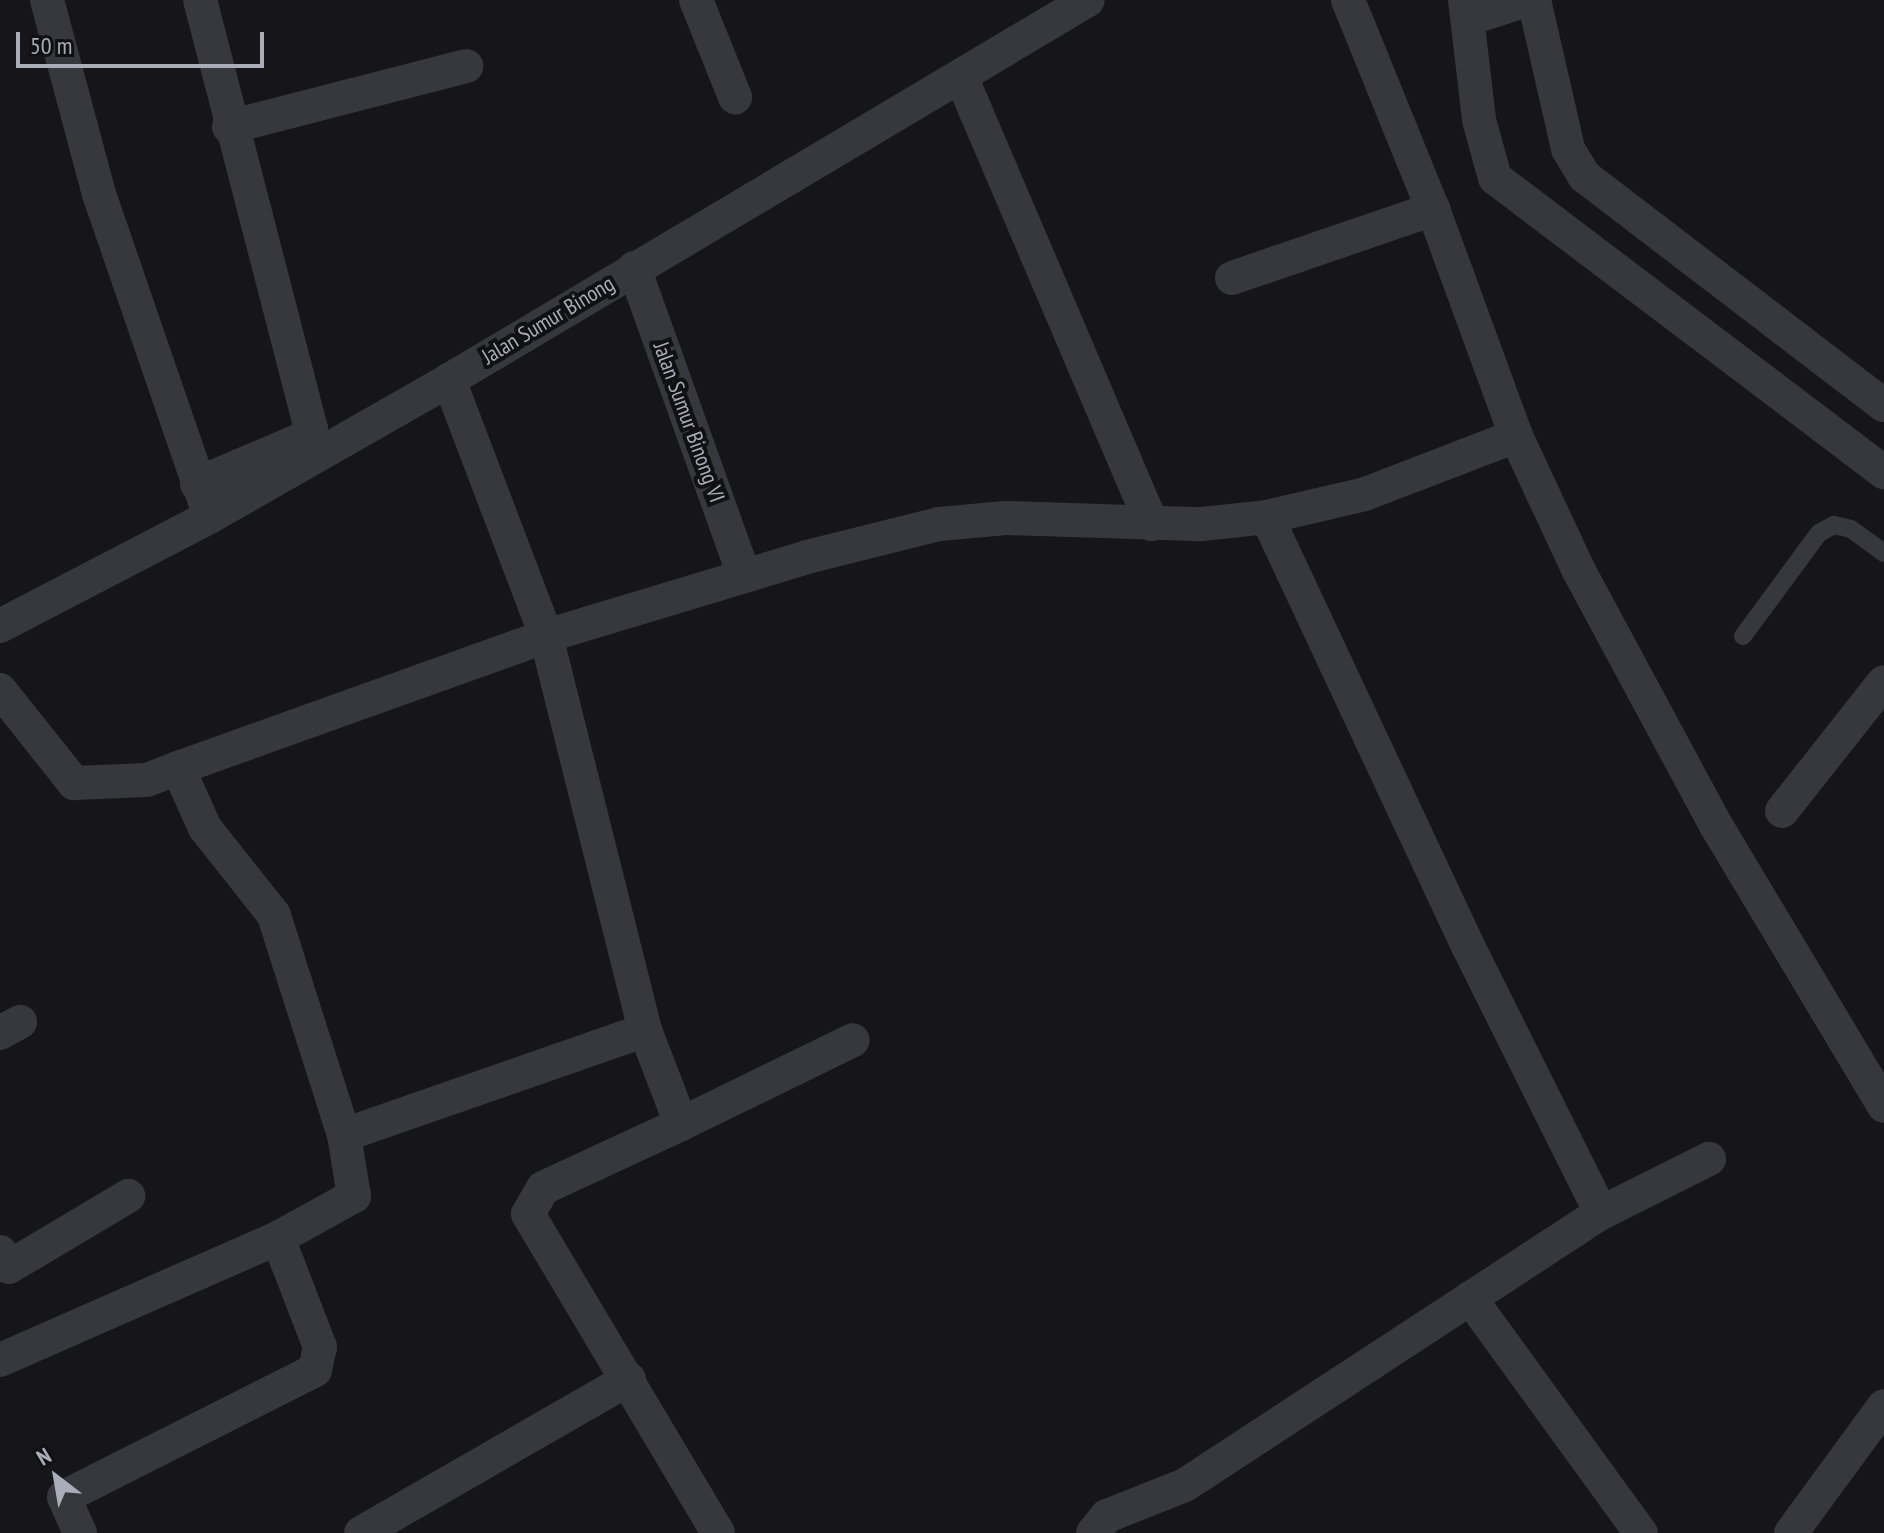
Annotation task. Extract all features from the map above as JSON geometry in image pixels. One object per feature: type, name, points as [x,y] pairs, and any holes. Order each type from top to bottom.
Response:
[{"type":"street","points":[[47,0],[99,194],[203,498],[307,437],[311,429],[229,127],[200,0]]},
{"type":"street","points":[[696,0],[735,97]]},
{"type":"street","name":"Jalan Sumur Binong","points":[[0,626],[203,498],[242,496],[449,380],[634,268],[962,79],[1088,0]]},
{"type":"street","points":[[1348,0],[1433,209],[1516,436],[1579,571],[1717,827],[1884,1106]]},
{"type":"street","points":[[1526,0],[1468,9],[1479,120],[1495,178],[1884,472]]},
{"type":"street","points":[[1534,0],[1572,161],[1584,176],[1884,405]]},
{"type":"street","points":[[229,127],[466,66]]},
{"type":"street","points":[[962,79],[1152,524]]},
{"type":"street","points":[[1232,278],[1433,209]]},
{"type":"street","name":"Jalan Sumur Binong VI","points":[[634,268],[744,576]]},
{"type":"street","points":[[1722,351],[1756,309]]},
{"type":"street","points":[[449,380],[546,636],[645,1030],[681,1124]]},
{"type":"street","points":[[0,690],[74,783],[147,780],[546,636],[744,576],[939,524],[1006,518],[1152,524],[1267,517],[1365,494],[1516,436]]},
{"type":"street","points":[[1267,517],[1468,946],[1601,1213]]},
{"type":"street","points":[[1782,811],[1884,682]]},
{"type":"street","points":[[0,1360],[278,1238],[354,1196],[344,1135],[274,915],[205,828],[178,768]]},
{"type":"street","points":[[344,1135],[645,1030]]},
{"type":"street","points":[[718,1533],[629,1379],[539,1239],[528,1214],[543,1188],[853,1040]]},
{"type":"street","points":[[1093,1533],[1107,1516],[1185,1485],[1601,1213],[1709,1159]]},
{"type":"street","points":[[3,1264],[128,1196]]},
{"type":"street","points":[[80,1533],[64,1497],[315,1370],[320,1347],[278,1238]]},
{"type":"street","points":[[1470,1298],[1641,1533]]},
{"type":"street","points":[[361,1533],[629,1379]]},
{"type":"street","points":[[1791,1533],[1884,1406]]},
{"type":"lane","points":[[1743,636],[1819,533],[1834,525],[1851,529],[1884,553]]}]
